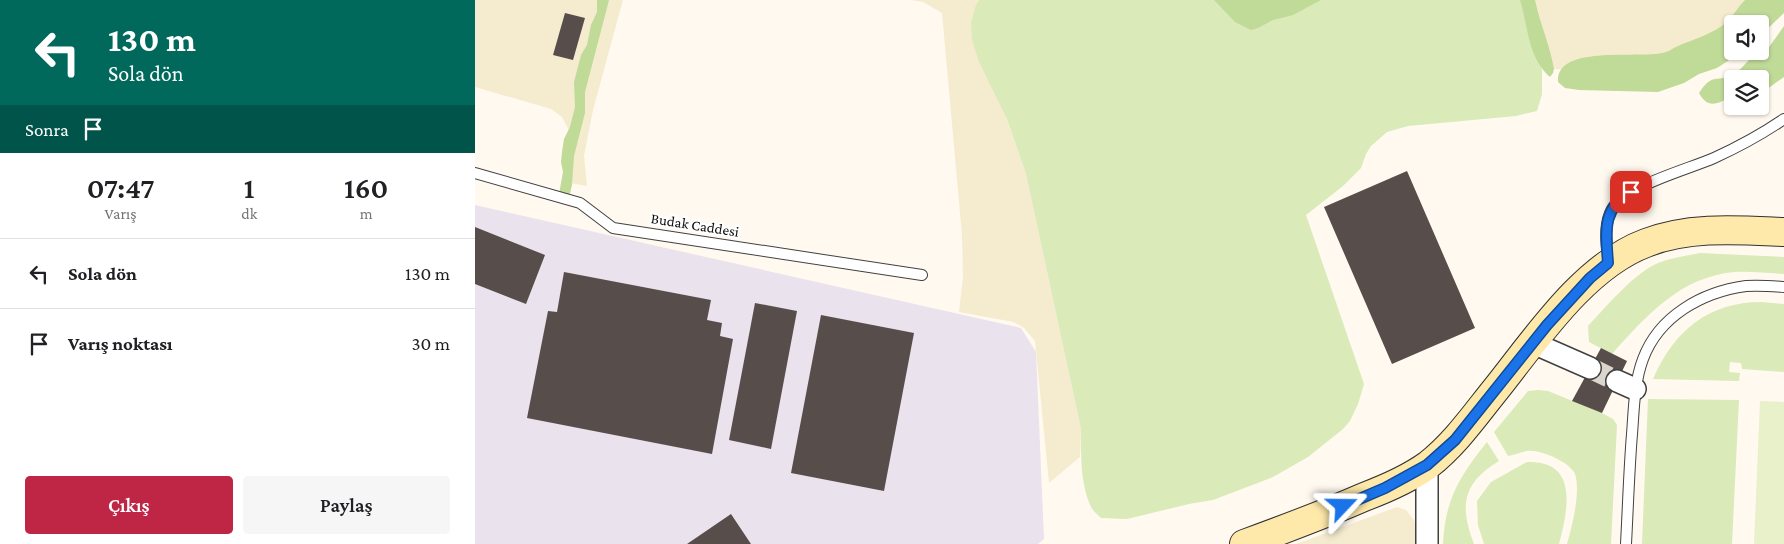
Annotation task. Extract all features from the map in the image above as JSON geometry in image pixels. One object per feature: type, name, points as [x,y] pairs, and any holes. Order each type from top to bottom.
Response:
[{"type":"street","points":[[1245,544],[1377,492],[1427,465],[1455,440],[1533,343],[1590,278],[1628,250],[1669,236],[1697,232],[1726,230],[1784,232]]},
{"type":"street","points":[[1533,343],[1590,368]]},
{"type":"street","points":[[1427,465],[1427,544]]},
{"type":"lane","points":[[1608,263],[1607,220],[1613,208],[1623,197],[1713,158],[1751,139],[1784,119]]},
{"type":"lane","name":"Budak Caddesi","points":[[475,173],[581,202],[613,228],[922,274]]},
{"type":"lane","points":[[1626,544],[1626,385],[1647,349],[1658,332],[1678,312],[1702,298],[1734,289],[1758,286],[1784,287]]},
{"type":"shaded area","points":[[475,0],[623,0],[593,110],[584,156],[587,186],[570,183],[573,138],[562,117],[551,109],[475,87]]},
{"type":"shaded area","points":[[911,0],[979,0],[976,5],[995,93],[1007,119],[1026,174],[1081,429],[1080,457],[1049,483],[1035,341],[1024,328],[1014,322],[959,312],[963,277],[962,235],[942,13],[923,2]]},
{"type":"shaded area","points":[[1530,0],[1769,0],[1746,15],[1724,15],[1724,34],[1600,73],[1545,68]]},
{"type":"shaded area","points":[[475,205],[1021,328],[1036,352],[1044,539],[1038,544],[475,544]]},
{"type":"shaded area","points":[[1397,507],[1406,510],[1414,520],[1419,532],[1419,544],[1296,544]]},
{"type":"green space","points":[[597,0],[609,0],[585,92],[585,113],[574,156],[572,185],[568,202],[559,194],[563,172],[562,152],[564,139],[570,127],[575,107],[574,82],[581,55],[587,45],[591,25],[597,12]]},
{"type":"green space","points":[[979,0],[1524,0],[1542,70],[1542,94],[1537,111],[1516,116],[1408,126],[1387,132],[1371,146],[1361,168],[1343,186],[1306,215],[1364,384],[1358,404],[1350,421],[1343,429],[1308,457],[1273,477],[1213,500],[1127,519],[1101,518],[1091,507],[1085,489],[1082,469],[1081,429],[1026,174],[1007,119],[979,62],[972,40],[971,23]]},
{"type":"green space","points":[[1214,0],[1321,0],[1293,15],[1273,20],[1251,30],[1235,22]]},
{"type":"green space","points":[[1520,0],[1535,0],[1554,69],[1550,77],[1537,61],[1533,51]]},
{"type":"green space","points":[[1745,0],[1784,0],[1784,13],[1769,27],[1769,15],[1733,15]]},
{"type":"green space","points":[[1724,24],[1724,60],[1729,60],[1717,68],[1699,74],[1684,83],[1658,92],[1579,90],[1565,88],[1558,82],[1561,70],[1571,62],[1585,57],[1666,52]]},
{"type":"green space","points":[[1784,26],[1784,77],[1769,88],[1769,70],[1739,70],[1749,60],[1769,60],[1769,47]]},
{"type":"green space","points":[[1724,77],[1724,100],[1714,104],[1706,102],[1699,93],[1708,82]]},
{"type":"green space","points":[[1700,253],[1784,257],[1784,274],[1734,272],[1715,275],[1681,290],[1665,301],[1612,354],[1589,342],[1588,326],[1639,274],[1658,263]]},
{"type":"green space","points":[[1743,303],[1784,304],[1784,372],[1742,369],[1741,363],[1730,362],[1729,372],[1740,373],[1739,381],[1653,379],[1671,347],[1695,322],[1725,307]]},
{"type":"green space","points":[[1528,391],[1548,391],[1602,413],[1613,419],[1617,425],[1611,544],[1567,544],[1577,490],[1577,481],[1572,469],[1554,457],[1539,452],[1527,451],[1508,456],[1494,432]]},
{"type":"green space","points":[[1648,399],[1739,400],[1732,544],[1642,544]]},
{"type":"green space","points":[[1760,401],[1784,402],[1784,544],[1754,544]]},
{"type":"green space","points":[[1487,442],[1499,461],[1478,478],[1467,496],[1467,518],[1474,544],[1443,544],[1447,514],[1456,489],[1469,466]]},
{"type":"green space","points":[[1527,462],[1544,464],[1555,469],[1562,478],[1566,489],[1567,503],[1559,544],[1484,544],[1478,525],[1477,501],[1491,482]]},
{"type":"building","points":[[565,13],[585,18],[573,60],[553,55]]},
{"type":"building","points":[[1407,171],[1475,328],[1392,364],[1324,207]]},
{"type":"building","points":[[475,227],[545,255],[526,304],[475,284]]},
{"type":"building","points":[[564,272],[711,300],[707,320],[722,323],[720,336],[733,339],[712,454],[527,418],[548,311],[557,312]]},
{"type":"building","points":[[755,303],[797,311],[771,449],[729,440]]},
{"type":"building","points":[[821,315],[914,333],[884,491],[791,473]]},
{"type":"building","points":[[1601,348],[1627,361],[1602,413],[1572,401]]},
{"type":"building","points":[[731,514],[751,544],[687,544]]},
{"type":"tunnel","points":[[1590,368],[1617,381]]},
{"type":"route","points":[[1343,506],[1385,488],[1427,465],[1455,440],[1547,325],[1590,278],[1608,263],[1607,220],[1613,208],[1623,197],[1631,192]]}]
